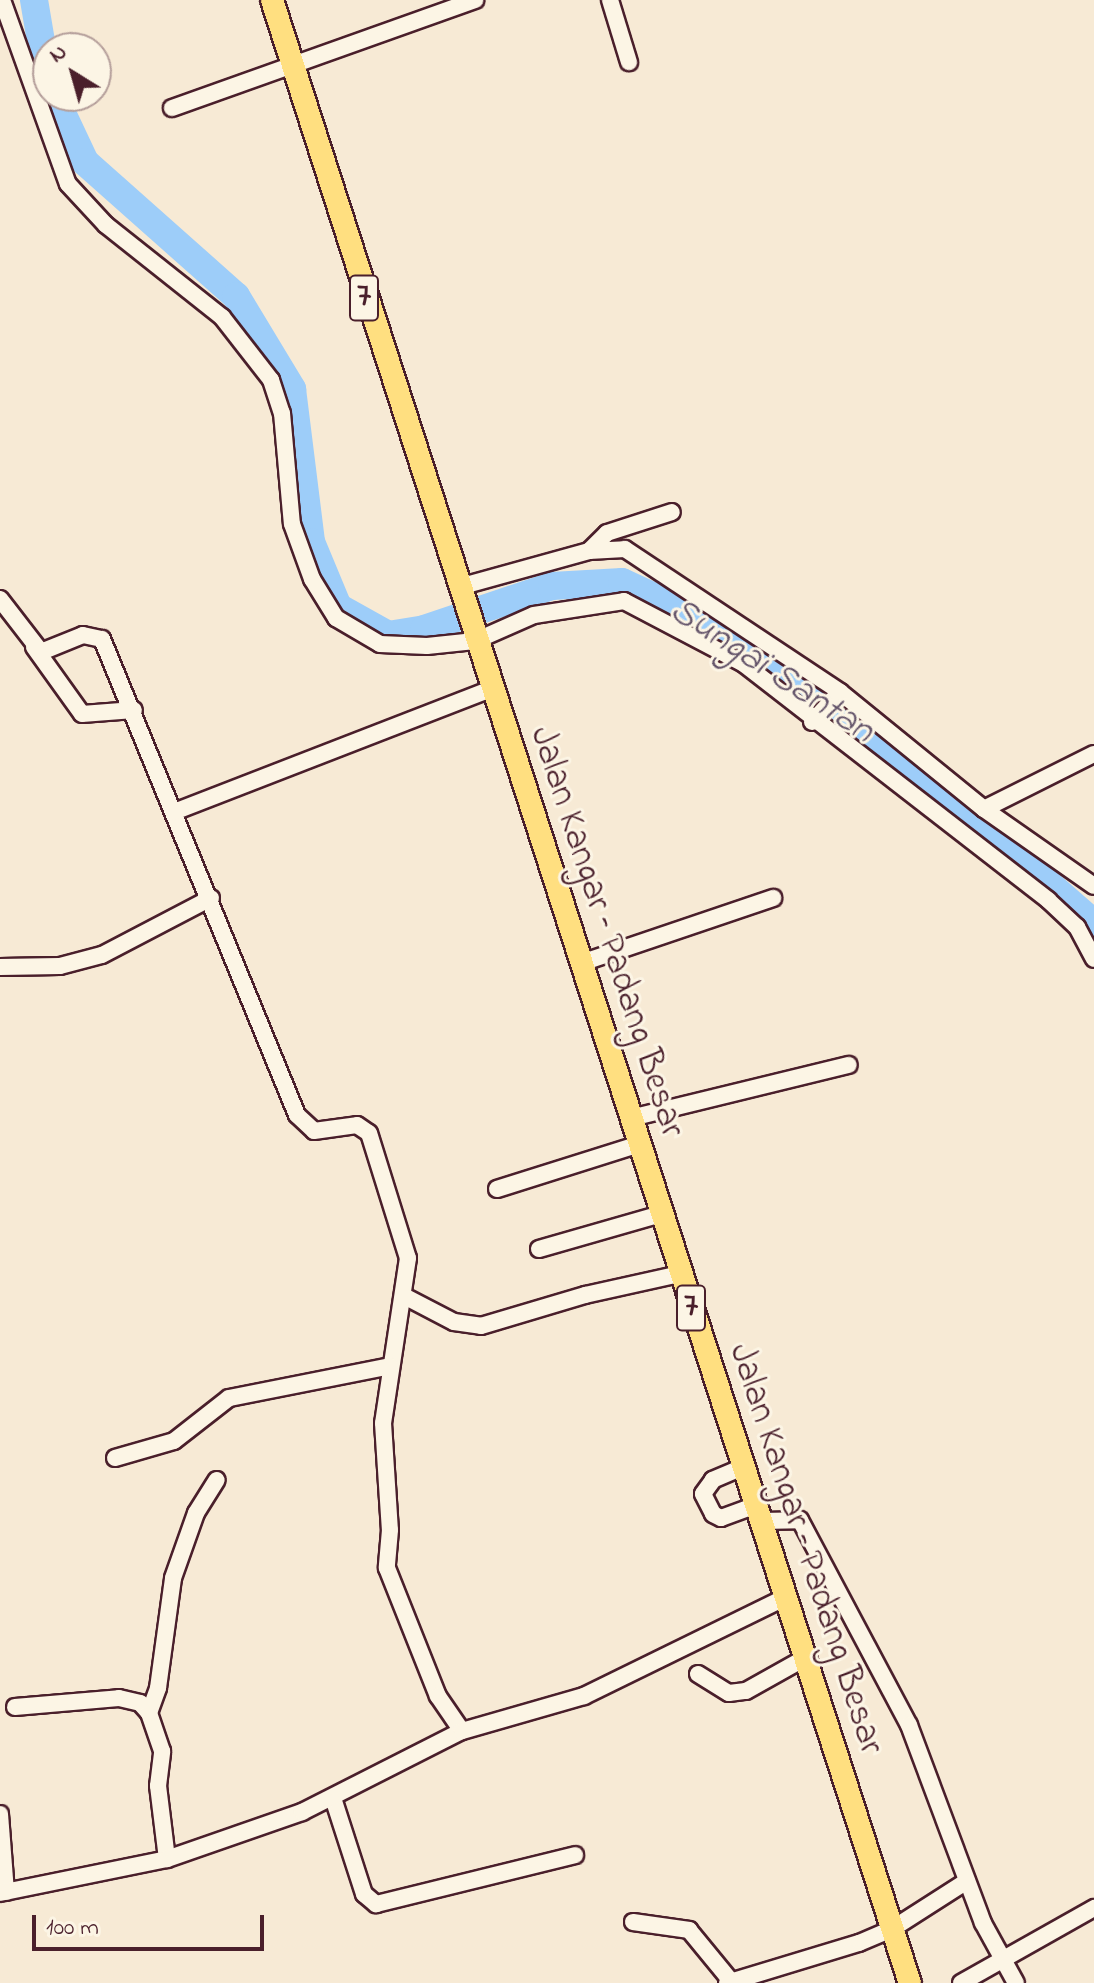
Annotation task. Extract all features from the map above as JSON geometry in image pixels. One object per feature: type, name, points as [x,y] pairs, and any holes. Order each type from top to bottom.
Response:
[{"type":"highway","name":"7","points":[[272,0],[474,637]]},
{"type":"highway","name":"Jalan Kangar – Padang Besar","points":[[474,637],[910,1983]]},
{"type":"street","points":[[2,0],[68,184],[106,225],[222,317],[271,380],[282,413],[292,524],[325,606],[354,631],[380,644],[400,647],[474,637],[534,615],[624,601],[744,664],[816,717],[1048,900],[1077,927],[1094,959]]},
{"type":"street","points":[[172,108],[475,0]]},
{"type":"street","points":[[610,0],[629,62]]},
{"type":"street","points":[[589,551],[607,533],[672,512]]},
{"type":"street","points":[[460,590],[589,551],[625,549],[837,695],[984,809],[1094,886]]},
{"type":"street","points":[[0,599],[82,714],[134,710]]},
{"type":"street","points":[[34,646],[48,652],[83,635],[102,639],[134,710],[301,1123],[314,1131],[357,1125],[369,1133],[408,1258],[383,1423],[387,1571],[438,1696],[462,1731]]},
{"type":"street","points":[[174,812],[491,689]]},
{"type":"street","points":[[816,717],[837,695]]},
{"type":"street","points":[[984,809],[1094,754]]},
{"type":"street","points":[[0,967],[60,966],[102,955],[211,898]]},
{"type":"street","points":[[581,963],[773,898]]},
{"type":"street","points":[[631,1118],[849,1065]]},
{"type":"street","points":[[497,1189],[640,1144]]},
{"type":"street","points":[[539,1249],[661,1214]]},
{"type":"street","points":[[404,1296],[454,1322],[481,1326],[585,1295],[680,1274]]},
{"type":"street","points":[[115,1458],[174,1441],[229,1398],[390,1366]]},
{"type":"street","points":[[743,1467],[713,1480],[703,1494],[713,1514],[721,1518],[758,1513],[800,1520],[909,1725],[1000,1961],[1016,1983]]},
{"type":"street","points":[[149,1713],[158,1688],[173,1578],[196,1513],[217,1480]]},
{"type":"street","points":[[0,1814],[3,1892],[167,1859],[333,1798],[462,1731],[584,1696],[786,1597]]},
{"type":"street","points":[[698,1674],[729,1693],[746,1691],[805,1658]]},
{"type":"street","points":[[15,1707],[119,1698],[140,1703],[149,1713],[162,1751],[158,1786],[167,1859]]},
{"type":"street","points":[[333,1798],[364,1894],[376,1904],[575,1855]]},
{"type":"street","points":[[633,1922],[689,1930],[729,1982],[892,1929],[967,1881]]},
{"type":"street","points":[[961,1983],[1094,1908]]},
{"type":"waterway","name":"Sungai Santan","points":[[34,0],[39,32]]},
{"type":"waterway","name":"Sungai Santan","points":[[62,112],[85,162],[236,296],[292,389],[311,542],[338,607],[388,635],[424,629],[552,586],[622,582],[696,616],[908,761],[1094,923]]}]
